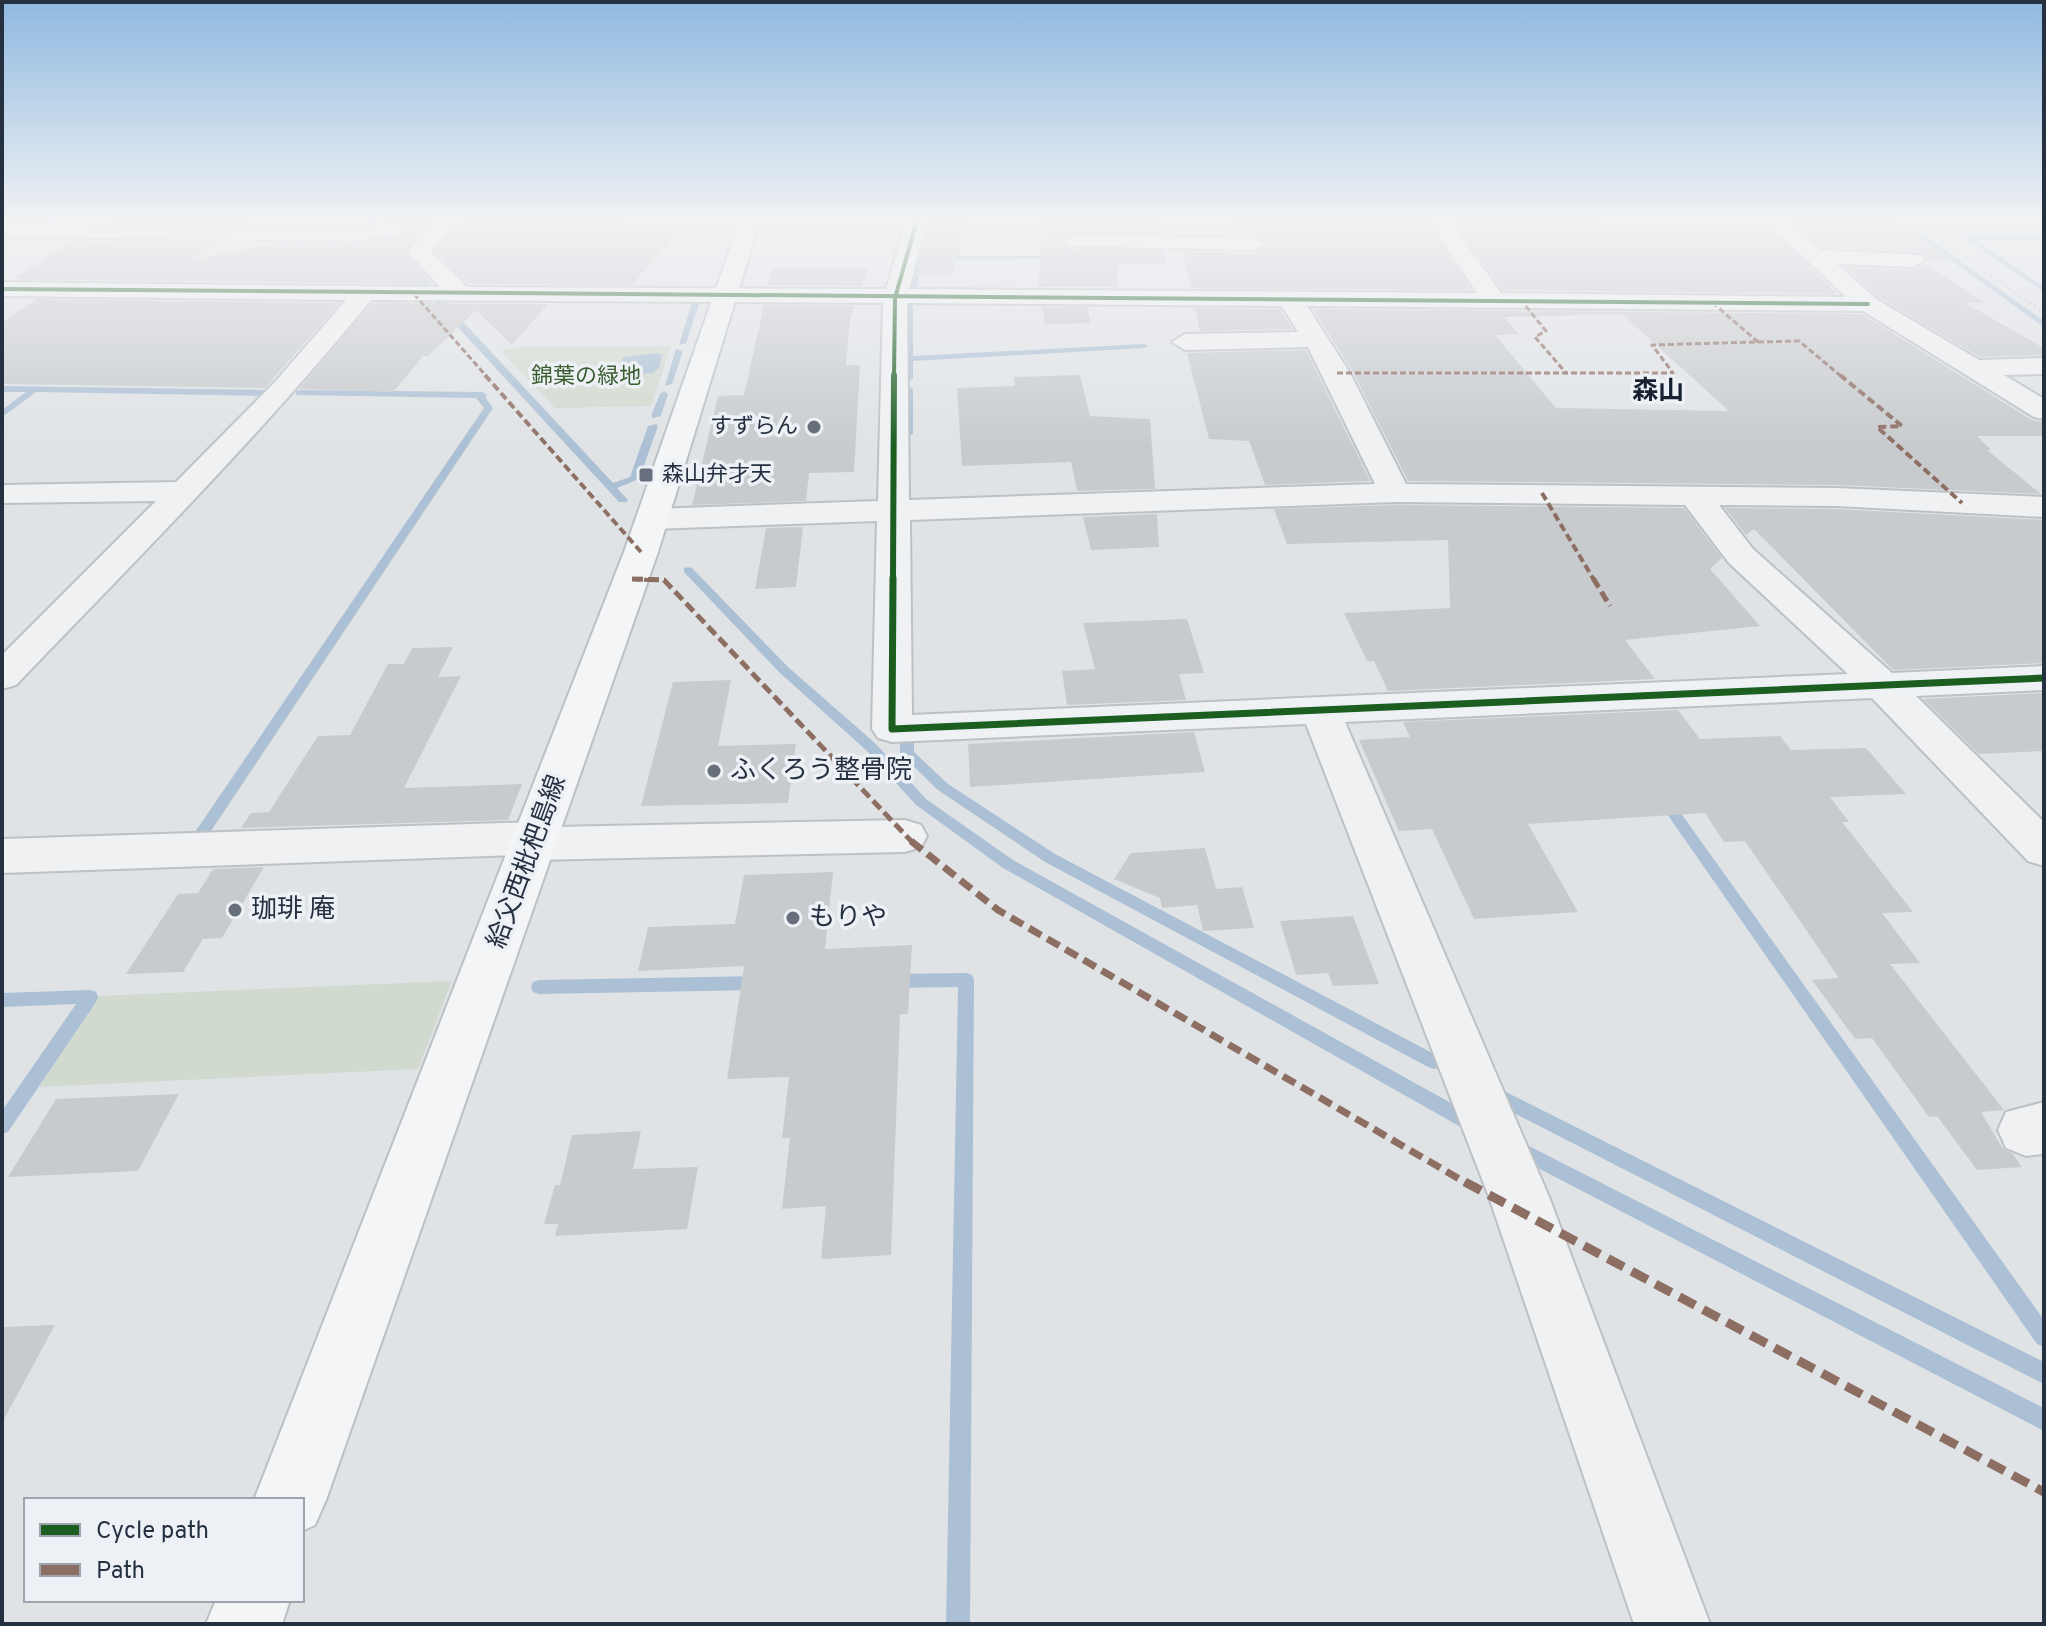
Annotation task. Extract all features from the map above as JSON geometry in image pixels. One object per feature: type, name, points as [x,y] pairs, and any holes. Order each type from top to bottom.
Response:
[{"type":"main road","name":"給父西枇杷島線","points":[[291,1498],[653,519],[726,296]]},
{"type":"main road","points":[[244,1624],[252,1602]]},
{"type":"street","points":[[2,677],[285,388],[362,296]]},
{"type":"street","points":[[806,296],[1868,304]]},
{"type":"street","points":[[1280,296],[1316,339],[1337,373],[1395,493]]},
{"type":"street","points":[[1859,296],[2044,411]]},
{"type":"street","points":[[895,298],[892,729],[2044,678]]},
{"type":"street","points":[[1185,342],[1316,339]]},
{"type":"street","points":[[1977,368],[2044,366]]},
{"type":"street","points":[[2,494],[187,491]]},
{"type":"street","points":[[653,519],[1259,500],[1269,495],[1395,493],[1694,495],[2044,507]]},
{"type":"street","points":[[1694,495],[1741,556],[1882,685],[2044,849]]},
{"type":"street","points":[[1320,709],[1519,1197],[1672,1624]]},
{"type":"street","points":[[2,856],[536,841],[905,836]]},
{"type":"green space","name":"錦葉の緑地","points":[[671,346],[651,406],[555,408],[501,351],[515,347]]},
{"type":"green space","points":[[452,981],[418,1069],[39,1087],[97,996]]},
{"type":"water","points":[[662,355],[659,368],[652,373],[629,376],[616,369],[624,357]]},
{"type":"building","points":[[1974,296],[1985,303],[1965,303],[2044,348],[2044,355],[1980,357],[1878,297]]},
{"type":"building","points":[[36,299],[340,303],[265,388],[2,384],[2,323]]},
{"type":"building","points":[[372,303],[548,304],[512,345],[476,310],[428,356],[423,356],[393,392],[299,389]]},
{"type":"building","points":[[764,305],[855,306],[850,319],[846,365],[860,365],[854,472],[809,473],[806,501],[692,505],[718,396],[744,395]]},
{"type":"building","points":[[1042,307],[1087,307],[1091,323],[1045,324]]},
{"type":"building","points":[[1195,308],[1280,309],[1293,329],[1200,331]]},
{"type":"building","points":[[1313,309],[1862,314],[2032,420],[2044,422],[2044,436],[1977,436],[1991,450],[1987,450],[2041,494],[1836,485],[1408,481],[1353,372]],"holes":[[[1622,314],[1729,411],[1556,408],[1495,335],[1519,334],[1504,317]]]},
{"type":"building","points":[[1306,350],[1370,481],[1265,485],[1249,441],[1209,439],[1187,353]]},
{"type":"building","points":[[1080,375],[1090,416],[1150,419],[1155,489],[1077,491],[1071,462],[962,466],[957,388],[1015,386],[1014,377]]},
{"type":"building","points":[[1395,505],[1684,508],[1722,558],[1710,569],[1760,626],[1625,640],[1655,679],[1388,691],[1374,661],[1367,661],[1344,613],[1450,608],[1448,540],[1287,544],[1274,509]]},
{"type":"building","points":[[1725,508],[1836,509],[2044,520],[2044,663],[1893,670],[1754,529],[1746,535]]},
{"type":"building","points":[[1157,514],[1159,547],[1091,550],[1083,517]]},
{"type":"building","points":[[803,527],[796,587],[755,589],[766,528]]},
{"type":"building","points":[[1187,619],[1204,673],[1179,674],[1186,700],[1067,705],[1062,671],[1095,669],[1083,623]]},
{"type":"building","points":[[453,647],[438,677],[461,676],[404,788],[522,784],[508,820],[241,828],[251,813],[269,812],[318,736],[350,735],[388,664],[404,664],[412,648]]},
{"type":"building","points":[[731,680],[718,746],[796,744],[788,803],[641,806],[673,682]]},
{"type":"building","points":[[2044,693],[2044,751],[1979,754],[1923,699]]},
{"type":"building","points":[[1678,710],[1700,739],[1780,736],[1791,750],[1866,748],[1906,794],[1830,797],[1849,822],[1842,822],[1913,912],[1882,913],[1920,963],[1890,964],[2004,1110],[1981,1112],[2003,1149],[2013,1154],[2022,1167],[1977,1170],[1937,1116],[1929,1117],[1872,1038],[1855,1039],[1812,980],[1839,978],[1745,841],[1724,842],[1705,813],[1528,824],[1578,912],[1474,919],[1432,829],[1399,831],[1359,740],[1410,737],[1403,722]]},
{"type":"building","points":[[1194,732],[1205,772],[970,787],[968,744]]},
{"type":"building","points":[[1205,848],[1216,889],[1242,887],[1254,928],[1203,931],[1197,905],[1162,908],[1160,898],[1114,879],[1131,853]]},
{"type":"building","points":[[264,867],[222,938],[203,939],[183,972],[126,974],[178,894],[198,893],[213,869]]},
{"type":"building","points":[[833,872],[825,949],[912,945],[908,1014],[900,1014],[891,1255],[821,1259],[826,1206],[782,1209],[790,1138],[782,1138],[789,1077],[727,1079],[744,966],[638,971],[648,927],[735,924],[744,875]]},
{"type":"building","points":[[1353,916],[1379,984],[1333,986],[1328,973],[1296,975],[1280,921]]},
{"type":"building","points":[[179,1094],[138,1171],[8,1177],[56,1099]]},
{"type":"building","points":[[641,1131],[633,1169],[698,1167],[687,1229],[555,1236],[558,1224],[544,1224],[555,1185],[560,1185],[572,1135]]},
{"type":"building","points":[[55,1325],[2,1423],[2,1327]]},
{"type":"waterway","points":[[434,296],[623,500]]},
{"type":"waterway","points":[[2004,296],[2044,325]]},
{"type":"waterway","points":[[682,343],[695,304]]},
{"type":"waterway","points":[[909,306],[909,359]]},
{"type":"waterway","points":[[909,359],[1144,346]]},
{"type":"waterway","points":[[668,384],[679,351]]},
{"type":"waterway","points":[[909,359],[909,378]]},
{"type":"waterway","points":[[2,389],[34,389]]},
{"type":"waterway","points":[[2,414],[34,389]]},
{"type":"waterway","points":[[34,389],[267,393]]},
{"type":"waterway","points":[[908,434],[909,389]]},
{"type":"waterway","points":[[299,393],[483,395]]},
{"type":"waterway","points":[[656,416],[664,394]]},
{"type":"waterway","points":[[196,842],[489,408],[479,395]]},
{"type":"waterway","points":[[611,487],[634,479],[653,426]]},
{"type":"waterway","points":[[688,570],[784,670],[871,747],[921,802],[1008,864],[1472,1124]]},
{"type":"waterway","points":[[907,742],[907,753],[943,787],[1050,858],[1434,1062]]},
{"type":"waterway","points":[[1665,801],[2044,1337]]},
{"type":"waterway","points":[[891,981],[966,980],[958,1624]]},
{"type":"waterway","points":[[539,987],[758,983]]},
{"type":"waterway","points":[[2,1000],[90,997],[2,1126]]},
{"type":"waterway","points":[[1500,1097],[2044,1373]]},
{"type":"waterway","points":[[1515,1147],[2044,1420]]},
{"type":"railway","points":[[2020,296],[2044,313]]},
{"type":"marked path","points":[[416,296],[641,552]]},
{"type":"marked path","points":[[1520,299],[1546,331],[1535,337],[1567,374]]},
{"type":"marked path","points":[[1337,373],[1673,373],[1652,345],[1758,342],[1714,304]]},
{"type":"marked path","points":[[1758,342],[1799,341],[1902,426],[1877,427],[1962,503]]},
{"type":"marked path","points":[[1542,493],[1610,606]]},
{"type":"marked path","points":[[632,579],[664,580],[905,836],[998,910],[1525,1217],[2044,1492]]},
{"type":"cycle path","points":[[819,296],[1868,304]]},
{"type":"cycle path","points":[[896,296],[892,729],[2044,678]]},
{"type":"place","name":"すずらん","points":[[814,427]]},
{"type":"place","name":"森山弁才天","points":[[646,475]]},
{"type":"place","name":"ふくろう整骨院","points":[[714,771]]},
{"type":"place","name":"珈琲 庵","points":[[235,910]]},
{"type":"place","name":"もりや","points":[[793,918]]},
{"type":"district","name":"森山","points":[[1658,392]]}]
